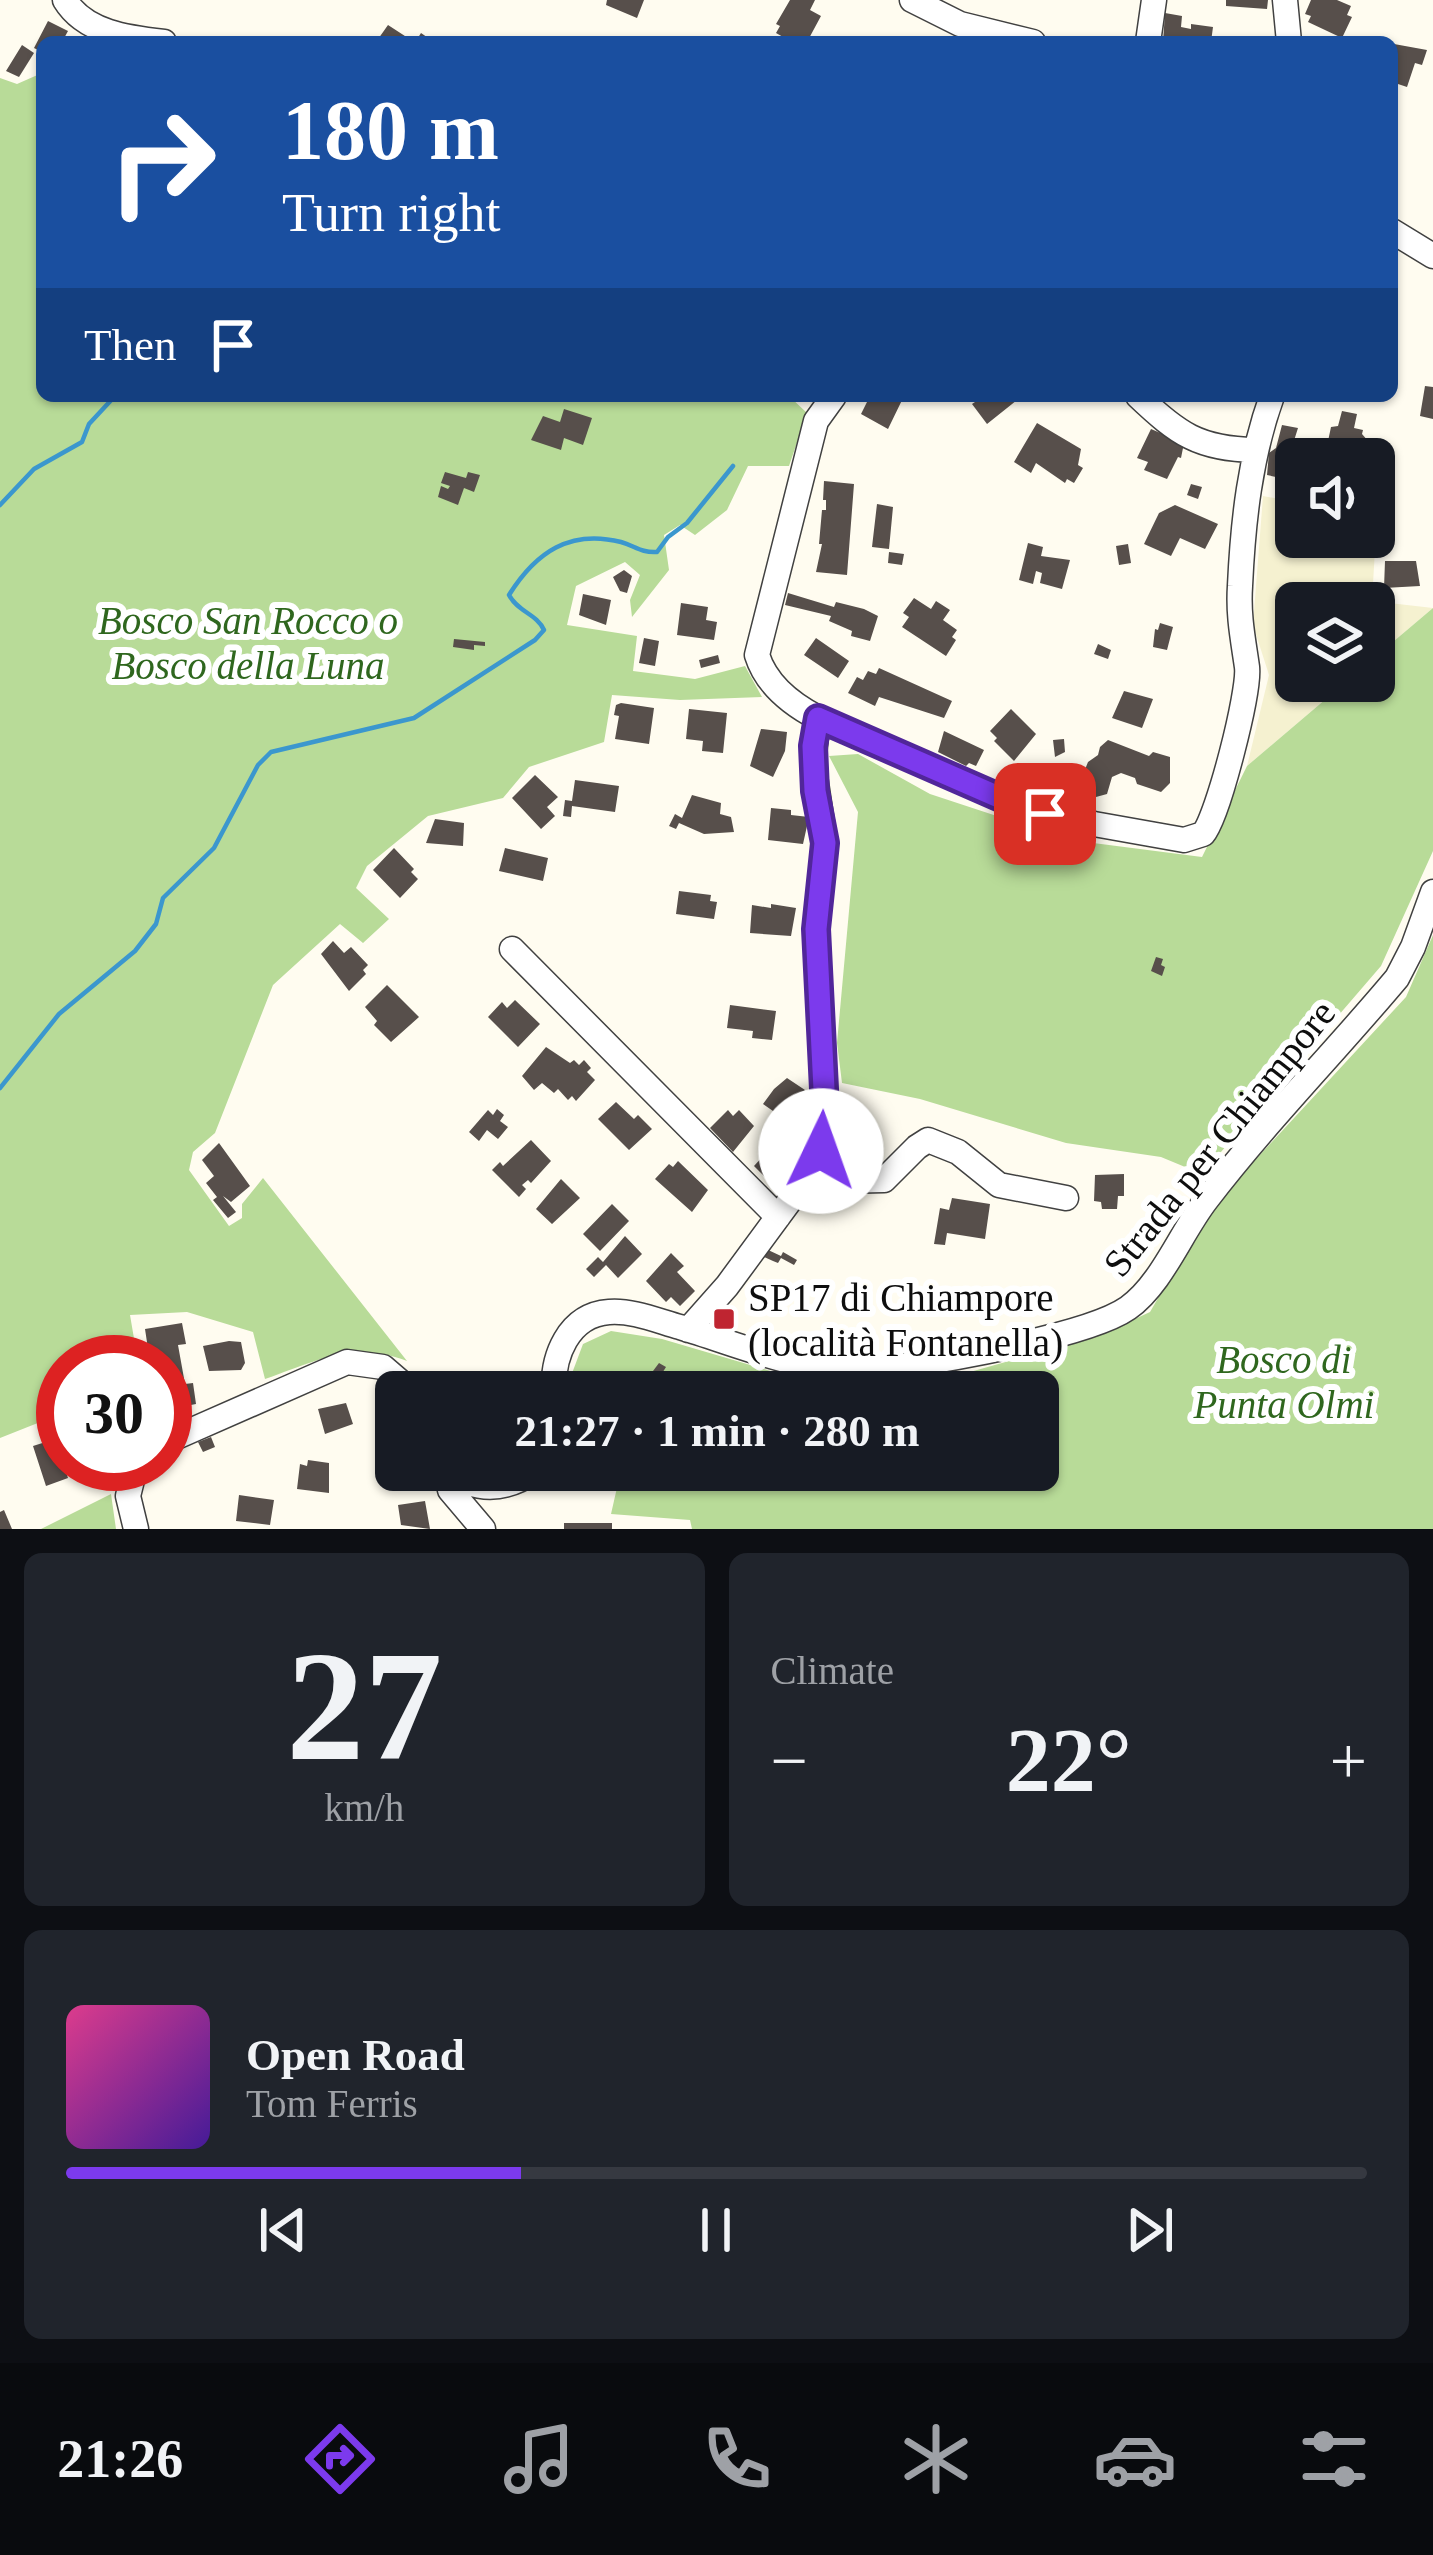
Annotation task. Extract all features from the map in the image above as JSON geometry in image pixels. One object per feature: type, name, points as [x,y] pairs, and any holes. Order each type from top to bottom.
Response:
[{"type":"street","points":[[65,0],[72,12],[117,36]]},
{"type":"street","points":[[912,0],[948,18],[1012,36]]},
{"type":"street","points":[[1149,36],[1154,0]]},
{"type":"street","points":[[1285,0],[1288,36]]},
{"type":"street","points":[[940,36],[948,18]]},
{"type":"street","points":[[1398,234],[1433,256]]},
{"type":"street","points":[[830,402],[816,421],[757,655],[762,670],[793,705],[1010,802],[1045,814],[1184,840],[1203,835],[1211,825],[1246,694],[1247,668],[1238,626],[1246,506],[1270,402]]},
{"type":"street","points":[[1145,402],[1197,443],[1216,449],[1256,450]]},
{"type":"street","points":[[688,1330],[811,1172],[826,1129],[816,929],[825,843],[814,777],[818,718]]},
{"type":"street","name":"Strada per Chiampore","points":[[556,1371],[558,1349],[574,1328],[593,1315],[611,1311],[826,1371],[861,1372],[1066,1332],[1127,1309],[1142,1295],[1209,1196],[1397,978],[1433,892]]},
{"type":"street","points":[[512,949],[778,1217]]},
{"type":"street","points":[[811,1172],[838,1181],[884,1180],[928,1141],[958,1152],[999,1185],[1066,1198]]},
{"type":"street","points":[[192,1430],[347,1362],[388,1371]]},
{"type":"street","points":[[129,1491],[136,1529]]},
{"type":"street","points":[[451,1491],[483,1529]]},
{"type":"shaded area","points":[[1263,496],[1275,498],[1275,558],[1374,558],[1373,582],[1275,582],[1275,702],[1322,702],[1247,766],[1269,675],[1253,625]]},
{"type":"shaded area","points":[[1395,604],[1433,608],[1395,640]]},
{"type":"green space","name":"Bosco San Rocco o Bosco della Luna","points":[[36,76],[36,402],[795,402],[807,413],[789,466],[748,466],[727,510],[695,535],[680,525],[664,535],[669,570],[632,617],[630,600],[640,575],[625,562],[576,586],[567,625],[637,636],[633,671],[695,679],[745,666],[762,697],[680,700],[612,695],[604,742],[529,767],[503,798],[428,816],[367,866],[356,888],[389,919],[363,943],[340,924],[273,985],[215,1133],[193,1152],[189,1170],[229,1226],[242,1218],[242,1204],[263,1178],[407,1361],[369,1352],[335,1355],[265,1379],[253,1332],[187,1312],[130,1315],[133,1335],[36,1335],[36,1424],[0,1438],[0,78],[17,84]]},
{"type":"green space","points":[[1433,608],[1433,851],[1381,966],[1202,1174],[1161,1157],[1066,1143],[920,1099],[842,1083],[837,1043],[858,812],[829,756],[858,754],[930,794],[1070,840],[1202,857],[1247,766],[1322,702],[1395,702],[1395,640]]},
{"type":"green space","name":"Bosco di Punta Olmi","points":[[1433,935],[1433,1529],[692,1529],[690,1520],[611,1514],[616,1491],[1059,1491],[1059,1371],[973,1371],[1098,1336],[1150,1312],[1231,1186],[1406,997]]},
{"type":"green space","name":"Bosco di Punta Olmi","points":[[611,1331],[662,1339],[771,1371],[573,1371],[583,1344]]},
{"type":"green space","points":[[111,1494],[116,1529],[41,1529]]},
{"type":"building","points":[[607,0],[644,0],[637,18],[606,5]]},
{"type":"building","points":[[790,0],[815,0],[810,10],[821,16],[810,36],[781,36],[776,33],[780,26],[776,24]]},
{"type":"building","points":[[1226,0],[1268,0],[1267,9],[1226,6]]},
{"type":"building","points":[[1311,0],[1337,0],[1351,6],[1347,15],[1352,17],[1343,36],[1338,36],[1308,22],[1311,16],[1305,14]]},
{"type":"building","points":[[1165,13],[1182,16],[1181,27],[1213,27],[1212,36],[1163,36]]},
{"type":"building","points":[[48,21],[68,31],[65,36],[40,36]]},
{"type":"building","points":[[388,25],[405,36],[380,36]]},
{"type":"building","points":[[22,45],[34,53],[19,77],[6,71]]},
{"type":"building","points":[[1398,45],[1427,50],[1422,65],[1415,63],[1407,87],[1398,84]]},
{"type":"building","points":[[1425,386],[1433,387],[1433,419],[1420,416]]},
{"type":"building","points":[[867,402],[901,402],[888,429],[861,414]]},
{"type":"building","points":[[975,402],[1014,402],[987,424]]},
{"type":"building","points":[[564,409],[592,418],[583,445],[564,438],[561,450],[531,440],[543,416],[560,422]]},
{"type":"building","points":[[1342,411],[1357,414],[1354,428],[1363,430],[1365,438],[1329,438],[1331,427],[1338,426]]},
{"type":"building","points":[[1037,423],[1081,449],[1078,465],[1083,468],[1074,483],[1067,479],[1065,483],[1036,463],[1031,473],[1014,462]]},
{"type":"building","points":[[1282,425],[1298,428],[1295,438],[1279,438]]},
{"type":"building","points":[[1151,429],[1184,443],[1181,458],[1167,479],[1144,470],[1148,462],[1137,458]]},
{"type":"building","points":[[1275,449],[1275,477],[1267,475],[1269,453]]},
{"type":"building","points":[[445,472],[466,478],[468,472],[480,475],[474,492],[464,488],[458,505],[438,497],[441,486],[450,486],[441,483]]},
{"type":"building","points":[[824,481],[854,484],[847,575],[816,572],[822,510],[826,510]]},
{"type":"building","points":[[1191,484],[1202,487],[1198,499],[1187,495]]},
{"type":"building","points":[[877,504],[893,507],[889,549],[872,547]]},
{"type":"building","points":[[1175,505],[1218,524],[1205,549],[1180,538],[1171,556],[1144,544],[1159,513]]},
{"type":"building","points":[[1028,543],[1043,547],[1041,556],[1070,560],[1062,589],[1040,583],[1042,573],[1036,571],[1033,584],[1019,580]]},
{"type":"building","points":[[1128,544],[1131,563],[1119,565],[1116,546]]},
{"type":"building","points":[[889,552],[904,554],[902,565],[888,563]]},
{"type":"building","points":[[1385,561],[1416,561],[1420,586],[1395,587],[1395,582],[1384,582]]},
{"type":"building","points":[[624,570],[632,576],[627,593],[620,591],[613,577]]},
{"type":"building","points":[[788,593],[878,616],[870,641],[851,636],[852,631],[829,621],[831,616],[785,605]]},
{"type":"building","points":[[583,594],[611,600],[606,625],[579,615]]},
{"type":"building","points":[[914,598],[931,609],[936,601],[950,610],[943,620],[957,630],[946,656],[902,627],[909,617],[903,613]]},
{"type":"building","points":[[681,603],[708,607],[706,620],[717,622],[714,640],[677,635]]},
{"type":"building","points":[[1160,623],[1173,627],[1167,650],[1153,647]]},
{"type":"building","points":[[644,638],[659,641],[655,666],[639,663]]},
{"type":"building","points":[[816,638],[849,661],[838,678],[804,655]]},
{"type":"building","points":[[454,639],[485,642],[485,646],[474,645],[474,650],[453,647]]},
{"type":"building","points":[[1098,644],[1111,650],[1108,659],[1094,654]]},
{"type":"building","points":[[718,655],[720,663],[701,668],[699,660]]},
{"type":"building","points":[[879,668],[952,701],[944,718],[879,697],[875,706],[848,693],[857,677],[863,680],[868,671],[876,674]]},
{"type":"building","points":[[1124,691],[1153,699],[1142,728],[1112,718]]},
{"type":"building","points":[[621,703],[654,708],[649,744],[615,739],[619,716],[614,715]]},
{"type":"building","points":[[689,709],[727,713],[723,753],[702,751],[703,741],[686,739]]},
{"type":"building","points":[[1011,709],[1036,734],[1014,761],[990,731]]},
{"type":"building","points":[[761,729],[787,732],[785,751],[773,777],[750,766]]},
{"type":"building","points":[[944,731],[984,750],[976,766],[938,752]]},
{"type":"building","points":[[1064,739],[1065,752],[1055,757],[1053,740]]},
{"type":"building","points":[[1108,740],[1149,756],[1153,752],[1170,757],[1170,783],[1161,792],[1121,773],[1112,777],[1107,794],[1085,794],[1076,785],[1079,773]]},
{"type":"building","points":[[535,775],[558,797],[547,807],[555,816],[541,829],[512,798]]},
{"type":"building","points":[[575,780],[619,786],[615,812],[572,806],[571,817],[563,816],[565,800],[572,801]]},
{"type":"building","points":[[692,795],[721,803],[720,814],[731,817],[734,832],[704,834],[679,823],[676,829],[669,826],[675,814],[682,818]]},
{"type":"building","points":[[771,808],[809,817],[803,844],[768,840]]},
{"type":"building","points":[[435,819],[464,823],[463,846],[426,843]]},
{"type":"building","points":[[394,848],[418,879],[400,898],[373,870]]},
{"type":"building","points":[[505,848],[548,858],[543,881],[499,871]]},
{"type":"building","points":[[679,891],[711,895],[710,901],[717,902],[714,919],[676,914]]},
{"type":"building","points":[[771,904],[796,908],[791,936],[750,933],[752,905],[771,908]]},
{"type":"building","points":[[333,941],[344,953],[351,947],[368,965],[363,970],[366,974],[349,991],[321,954]]},
{"type":"building","points":[[1156,957],[1163,959],[1162,976],[1151,971]]},
{"type":"building","points":[[387,985],[419,1017],[391,1042],[365,1007]]},
{"type":"building","points":[[515,1000],[540,1024],[518,1047],[488,1017],[502,1002],[507,1008]]},
{"type":"building","points":[[730,1005],[776,1011],[772,1040],[752,1038],[753,1031],[727,1028]]},
{"type":"building","points":[[546,1047],[570,1063],[574,1060],[579,1065],[584,1060],[591,1068],[587,1072],[595,1080],[576,1101],[542,1083],[534,1090],[522,1076]]},
{"type":"building","points":[[787,1078],[805,1090],[783,1118],[763,1104]]},
{"type":"building","points":[[616,1102],[652,1129],[629,1150],[598,1119]]},
{"type":"building","points":[[497,1109],[504,1115],[500,1121],[508,1127],[498,1139],[487,1130],[479,1141],[469,1132],[488,1110],[493,1115]]},
{"type":"building","points":[[728,1110],[733,1116],[739,1110],[754,1126],[733,1152],[710,1128]]},
{"type":"building","points":[[531,1140],[551,1161],[531,1183],[522,1185],[526,1189],[519,1197],[492,1170]]},
{"type":"building","points":[[219,1143],[250,1186],[231,1202],[223,1196],[236,1212],[228,1218],[213,1200],[217,1197],[206,1183],[214,1176],[202,1160]]},
{"type":"building","points":[[773,1145],[794,1158],[776,1188],[754,1166]]},
{"type":"building","points":[[678,1161],[708,1190],[692,1212],[655,1179]]},
{"type":"building","points":[[1124,1174],[1124,1196],[1118,1196],[1117,1209],[1102,1209],[1101,1202],[1094,1201],[1095,1175]]},
{"type":"building","points":[[561,1179],[580,1198],[552,1224],[536,1209]]},
{"type":"building","points":[[952,1198],[990,1204],[985,1239],[947,1233],[945,1245],[934,1244],[940,1208],[949,1210]]},
{"type":"building","points":[[612,1204],[629,1221],[600,1251],[583,1234]]},
{"type":"building","points":[[625,1236],[642,1254],[618,1278],[606,1265],[594,1277],[586,1269],[598,1257],[603,1262]]},
{"type":"building","points":[[766,1249],[797,1260],[794,1265],[781,1258],[778,1263],[762,1256]]},
{"type":"building","points":[[671,1253],[684,1266],[677,1272],[695,1291],[680,1306],[671,1297],[666,1302],[646,1281]]},
{"type":"building","points":[[182,1323],[184,1335],[146,1335],[145,1329]]},
{"type":"building","points":[[241,1342],[245,1363],[241,1370],[209,1371],[203,1346]]},
{"type":"building","points":[[346,1403],[353,1424],[325,1434],[318,1409]]},
{"type":"building","points":[[211,1437],[215,1447],[203,1452],[198,1442]]},
{"type":"building","points":[[308,1460],[329,1463],[329,1493],[297,1489],[300,1464],[307,1466]]},
{"type":"building","points":[[239,1495],[274,1500],[270,1525],[236,1521]]},
{"type":"building","points":[[425,1501],[430,1529],[401,1525],[398,1505]]},
{"type":"building","points":[[4,1510],[12,1529],[0,1529]]},
{"type":"building","points":[[564,1523],[612,1523],[612,1529],[564,1529]]},
{"type":"waterway","points":[[0,505],[34,469],[82,442],[89,424],[109,402]]},
{"type":"waterway","points":[[0,1088],[59,1014],[135,951],[156,924],[163,898],[214,848],[258,765],[271,752],[414,718],[544,630],[509,595],[543,556],[586,539],[657,552],[733,466]]},
{"type":"place","name":"SP17 di Chiampore (località Fontanella)","points":[[724,1319]]},
{"type":"route","points":[[821,1151],[826,1129],[816,929],[825,828],[815,791],[813,746],[818,718],[1045,814]]}]
